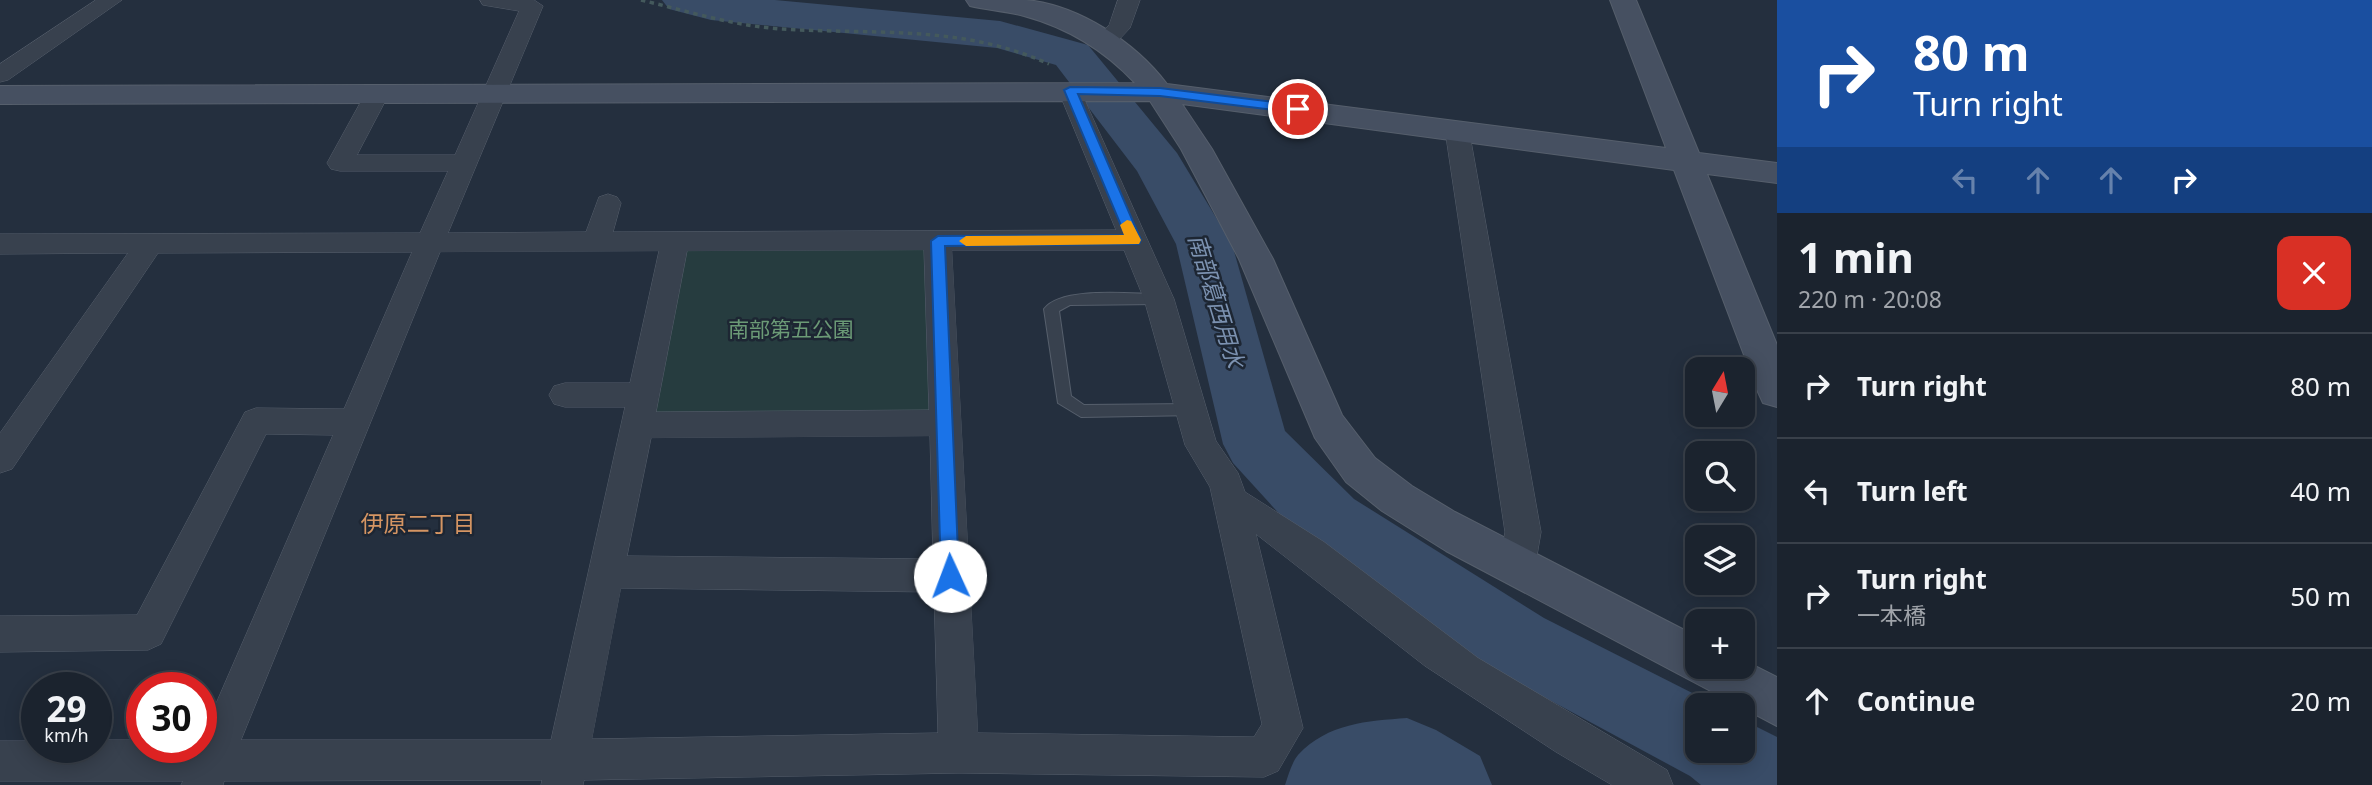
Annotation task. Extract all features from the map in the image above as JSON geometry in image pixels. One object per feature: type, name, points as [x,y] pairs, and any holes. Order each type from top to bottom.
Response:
[{"type":"street","points":[[0,75],[111,0]]},
{"type":"street","points":[[208,772],[430,242],[534,3],[491,0]]},
{"type":"street","points":[[979,0],[1011,4],[1058,17],[1105,41],[1137,64],[1160,92],[1187,131],[1257,259],[1324,417],[1348,456],[1389,492],[1442,527],[1685,654]]},
{"type":"street","points":[[1105,41],[1119,28],[1129,0]]},
{"type":"street","points":[[1623,0],[1777,393]]},
{"type":"street","points":[[0,761],[208,772],[565,772],[959,753],[1250,771],[1264,757],[1283,728],[1231,501],[1226,483],[1201,445],[1159,299],[1070,90]]},
{"type":"street","points":[[0,94],[1070,90],[1160,92],[1777,173]]},
{"type":"street","points":[[377,94],[340,163],[464,163]]},
{"type":"street","points":[[1457,130],[1524,533],[1517,567]]},
{"type":"street","points":[[597,242],[608,204]]},
{"type":"street","points":[[0,244],[1134,240]]},
{"type":"street","points":[[938,241],[959,753]]},
{"type":"street","points":[[565,772],[675,242]]},
{"type":"street","points":[[0,459],[149,245]]},
{"type":"street","points":[[565,395],[641,410],[944,423]]},
{"type":"street","points":[[0,634],[148,632],[256,421],[355,422]]},
{"type":"street","points":[[1231,501],[1287,534],[1436,652],[1536,721],[1652,785]]},
{"type":"street","points":[[607,572],[950,576]]},
{"type":"street","points":[[1732,679],[1777,702]]},
{"type":"lane","points":[[1159,299],[1068,300],[1051,309],[1064,399],[1082,411],[1192,410]]},
{"type":"path","points":[[641,0],[779,29],[930,34],[985,41],[1031,55],[1064,73],[1070,90]]},
{"type":"green space","name":"南部第五公園","points":[[929,247],[932,411],[651,413],[682,249]]},
{"type":"waterway","name":"南部葛西用水","points":[[684,0],[711,7],[1000,35],[1072,55],[1159,165],[1204,244],[1256,444],[1329,520],[1517,643],[1685,732]]},
{"type":"waterway","points":[[1326,785],[1354,763],[1407,759],[1451,785]]},
{"type":"waterway","name":"南部葛西用水","points":[[1743,763],[1777,781]]},
{"type":"slow traffic","points":[[966,241],[1134,240],[1127,225]]},
{"type":"district","name":"伊原二丁目","points":[[418,524]]},
{"type":"route","points":[[950,576],[938,241],[1134,240],[1070,90],[1160,92],[1298,109]]}]
